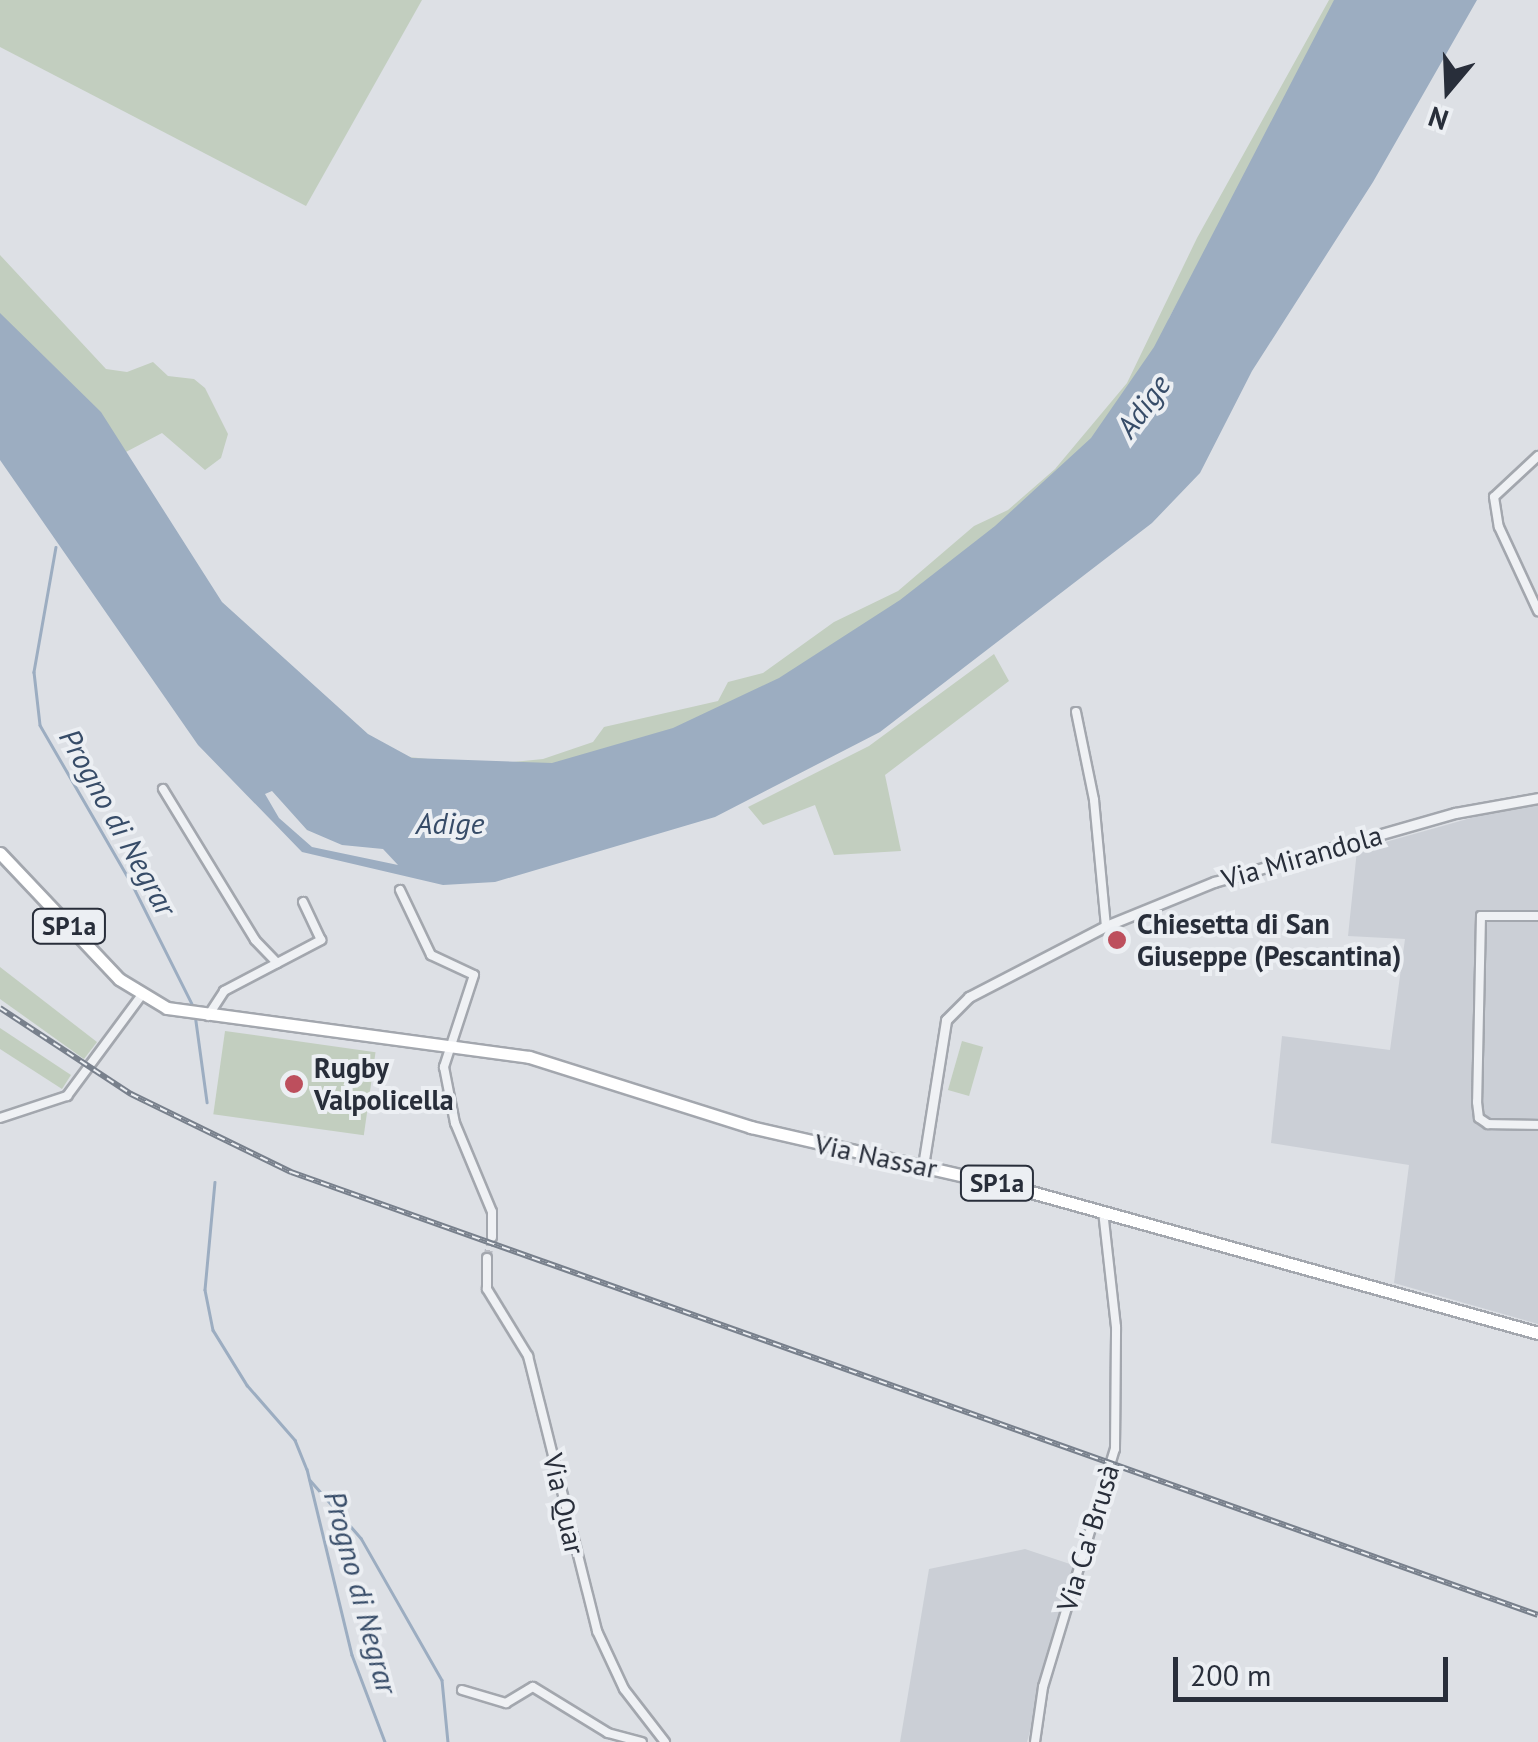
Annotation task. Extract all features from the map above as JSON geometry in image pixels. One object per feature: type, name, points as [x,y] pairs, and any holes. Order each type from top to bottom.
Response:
[{"type":"main road","name":"Via Nassar","points":[[0,853],[141,996],[177,1010],[529,1057],[752,1128],[1103,1212],[1538,1333]]},
{"type":"street","points":[[1538,456],[1499,486],[1494,511],[1538,610]]},
{"type":"street","points":[[1076,712],[1094,800],[1106,926]]},
{"type":"street","points":[[162,789],[255,940],[277,963]]},
{"type":"street","name":"Via Mirandola","points":[[923,1166],[946,1020],[955,1007],[1106,926],[1214,882],[1455,813],[1538,798]]},
{"type":"street","points":[[400,890],[432,955],[474,975],[454,1050],[444,1068],[455,1123],[492,1212],[492,1237]]},
{"type":"street","points":[[204,1015],[224,991],[321,940],[303,902]]},
{"type":"street","points":[[1538,916],[1481,916],[1477,1102],[1479,1118],[1488,1124],[1538,1125]]},
{"type":"street","points":[[0,1118],[67,1096],[141,996]]},
{"type":"street","name":"Via Ca' Brusà","points":[[1034,1742],[1043,1687],[1114,1448],[1116,1326],[1103,1212]]},
{"type":"street","name":"Via Quar","points":[[487,1258],[486,1289],[528,1356],[597,1631],[624,1689],[665,1742]]},
{"type":"street","points":[[462,1690],[506,1703],[532,1687],[608,1733],[642,1742]]},
{"type":"shaded area","points":[[1538,799],[1538,1324],[1394,1283],[1409,1165],[1271,1143],[1282,1036],[1390,1050],[1405,939],[1348,936],[1357,850]]},
{"type":"shaded area","points":[[1025,1549],[1076,1566],[1027,1742],[900,1742],[929,1569]]},
{"type":"green space","points":[[0,0],[422,0],[306,206],[0,47]]},
{"type":"green space","points":[[1329,0],[1345,0],[1169,318],[1159,359],[1020,523],[706,729],[484,781],[409,757],[484,765],[543,759],[593,742],[604,727],[718,701],[728,682],[763,673],[834,622],[898,591],[974,526],[1008,510],[1055,469],[1127,383],[1197,238]]},
{"type":"green space","points":[[0,255],[106,369],[127,372],[153,362],[168,376],[194,379],[205,388],[228,434],[221,458],[205,470],[162,433],[124,453],[0,315]]},
{"type":"green space","points":[[994,654],[1009,681],[885,775],[901,851],[834,855],[815,805],[763,825],[748,807],[869,746]]},
{"type":"green space","points":[[0,967],[97,1042],[84,1059],[0,999]]},
{"type":"green space","points":[[0,1028],[71,1075],[62,1089],[0,1049]]},
{"type":"green space","name":"Rugby Valpolicella","points":[[225,1031],[376,1052],[364,1135],[213,1114]]},
{"type":"green space","points":[[962,1041],[983,1047],[969,1096],[948,1090]]},
{"type":"water","name":"Adige","points":[[1334,0],[1477,0],[1373,182],[1252,371],[1200,473],[1152,523],[880,732],[715,817],[495,882],[443,885],[302,852],[198,745],[0,460],[0,313],[101,412],[222,602],[368,734],[412,758],[552,763],[673,728],[779,678],[900,600],[995,526],[1091,438],[1154,347]],"holes":[[[272,791],[307,830],[342,845],[383,849],[398,865],[312,847],[279,818],[265,794]]]},
{"type":"waterway","name":"Progno di Negrar","points":[[56,547],[34,672],[40,725],[134,888],[193,1006]]},
{"type":"waterway","name":"Progno di Negrar","points":[[195,1014],[207,1102]]},
{"type":"waterway","name":"Progno di Negrar","points":[[215,1182],[205,1290],[213,1330],[247,1385],[295,1440],[307,1469],[352,1655],[385,1742]]},
{"type":"waterway","points":[[310,1480],[361,1538],[442,1680],[448,1742]]},
{"type":"tunnel","points":[[487,1258],[492,1237]]},
{"type":"railway","points":[[0,1008],[131,1094],[291,1172],[1538,1615]]},
{"type":"place","name":"Chiesetta di San Giuseppe (Pescantina)","points":[[1117,940]]},
{"type":"place","name":"Rugby Valpolicella","points":[[294,1084]]}]
